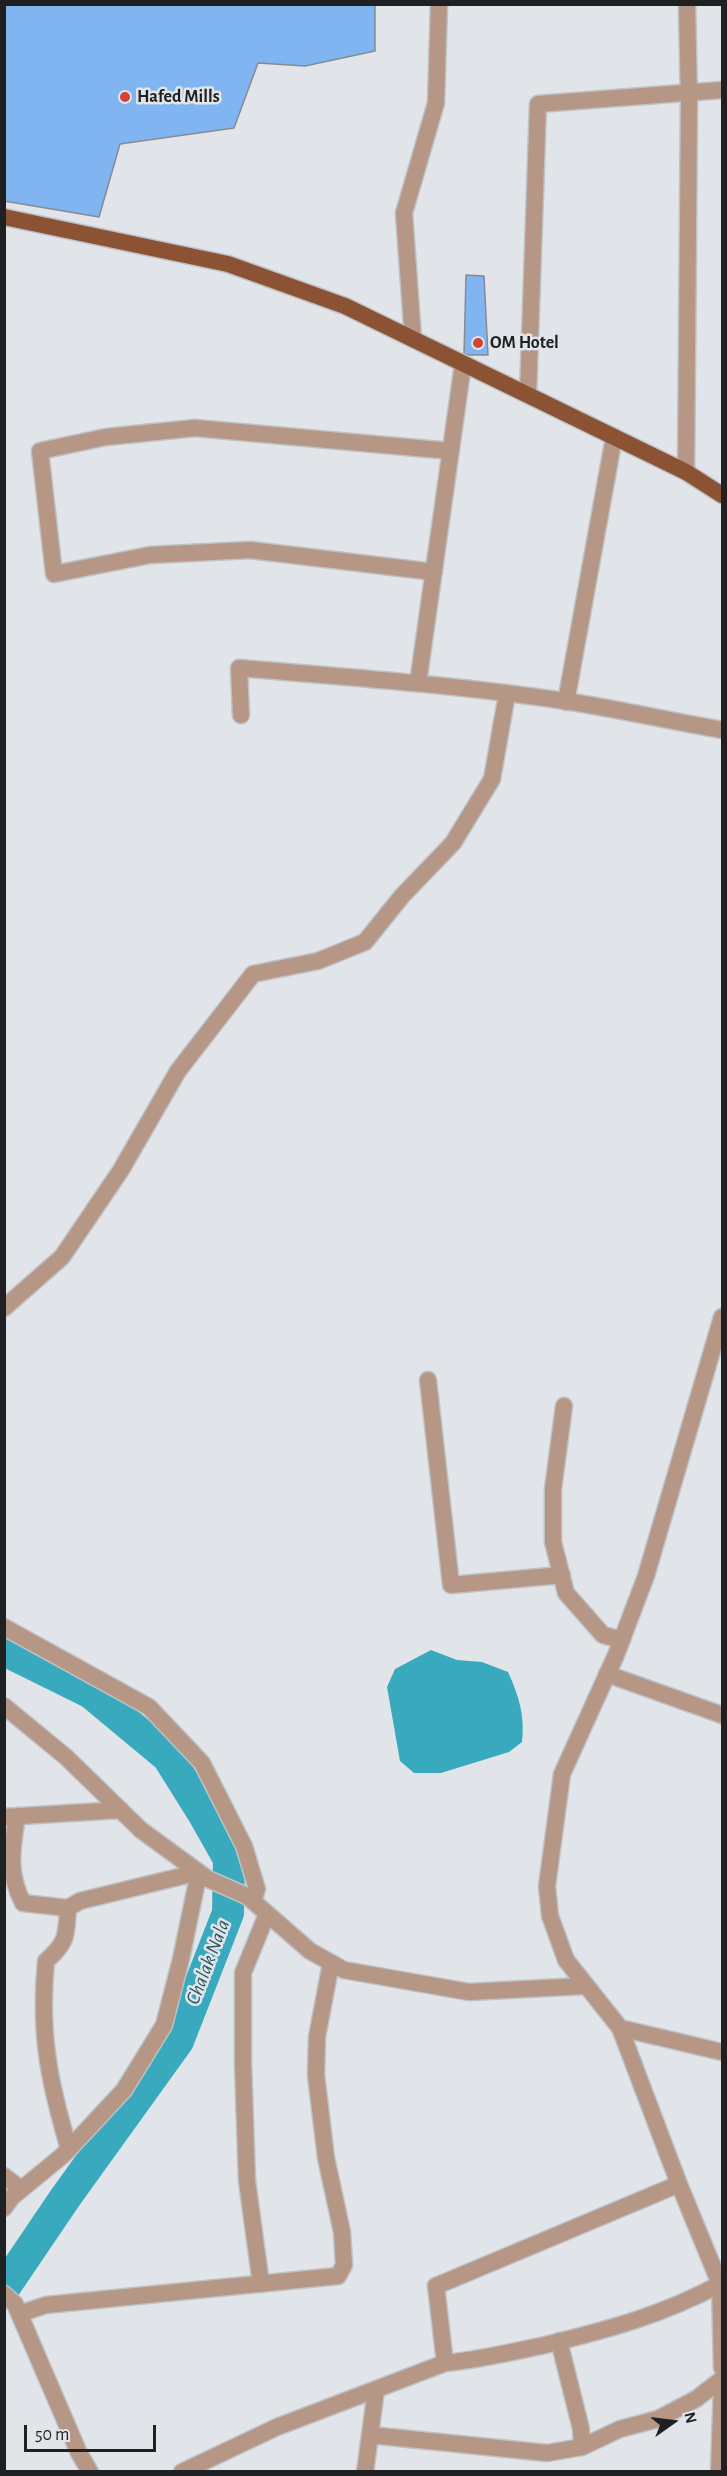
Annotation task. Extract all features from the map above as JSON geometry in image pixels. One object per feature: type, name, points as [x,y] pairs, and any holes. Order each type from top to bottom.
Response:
[{"type":"main road","points":[[4,217],[228,264],[345,306],[686,472],[723,495]]},
{"type":"street","points":[[413,339],[404,213],[436,103],[439,4]]},
{"type":"street","points":[[686,472],[689,91],[687,4]]},
{"type":"street","points":[[528,395],[538,104],[723,90]]},
{"type":"street","points":[[418,683],[463,364]]},
{"type":"street","points":[[434,572],[250,550],[150,555],[54,574],[40,451],[106,437],[195,428],[451,451]]},
{"type":"street","points":[[566,702],[614,437]]},
{"type":"street","points":[[241,714],[238,669],[418,683],[507,694],[566,702],[723,730]]},
{"type":"street","points":[[4,1308],[62,1257],[121,1170],[178,1071],[253,974],[318,961],[365,942],[402,896],[453,843],[492,779],[507,694]]},
{"type":"street","points":[[723,1317],[646,1576],[622,1640],[562,1774],[548,1886],[550,1916],[566,1960],[584,1986],[620,2028],[679,2184],[722,2283],[723,2368]]},
{"type":"street","points":[[428,1380],[451,1585],[562,1575]]},
{"type":"street","points":[[564,1406],[554,1489],[553,1542],[566,1593],[603,1635],[622,1640]]},
{"type":"street","points":[[4,1627],[148,1707],[202,1763],[244,1846],[257,1889],[250,1898]]},
{"type":"street","points":[[607,1674],[723,1715]]},
{"type":"street","points":[[4,1706],[66,1756],[141,1830],[204,1875],[250,1898],[310,1951],[344,1970],[469,1992],[584,1986]]},
{"type":"street","points":[[121,1810],[11,1816],[14,1886],[23,1903],[68,1908],[80,1901],[204,1875]]},
{"type":"street","points":[[4,2208],[12,2197],[69,2149],[124,2090],[164,2025],[204,1875]]},
{"type":"street","points":[[68,1908],[66,1938],[56,1953],[46,1961],[43,2034],[52,2093],[69,2149]]},
{"type":"street","points":[[261,2284],[247,2181],[243,1973],[267,1914]]},
{"type":"street","points":[[90,2472],[79,2453],[13,2304],[46,2305],[338,2276],[344,2265],[342,2232],[326,2158],[316,2075],[317,2037],[331,1963]]},
{"type":"street","points":[[620,2028],[723,2052]]},
{"type":"street","points":[[4,2176],[21,2189]]},
{"type":"street","points":[[446,2363],[436,2286],[679,2184]]},
{"type":"street","points":[[182,2472],[277,2427],[446,2363],[473,2361],[643,2320],[697,2297],[722,2283]]},
{"type":"street","points":[[559,2341],[581,2429],[582,2447]]},
{"type":"street","points":[[370,2435],[547,2453],[582,2447],[620,2429],[658,2419],[696,2399],[723,2381]]},
{"type":"street","points":[[719,2472],[723,2381]]},
{"type":"street","points":[[365,2472],[376,2390]]},
{"type":"water","points":[[431,1650],[457,1660],[482,1662],[508,1672],[520,1706],[523,1723],[522,1742],[509,1752],[441,1773],[414,1773],[400,1761],[387,1687],[395,1669]]},
{"type":"building","name":"Hafed Mills","points":[[4,4],[375,4],[375,51],[305,66],[258,63],[234,128],[120,144],[99,217],[4,201]]},
{"type":"building","name":"OM Hotel","points":[[466,275],[484,276],[488,355],[464,355]]},
{"type":"waterway","name":"Chalak Nala","points":[[4,1650],[91,1693],[168,1757],[229,1859],[228,1913],[178,2041],[65,2198],[4,2288]]},
{"type":"place","name":"Hafed Mills","points":[[125,97]]},
{"type":"place","name":"OM Hotel","points":[[478,343]]}]
